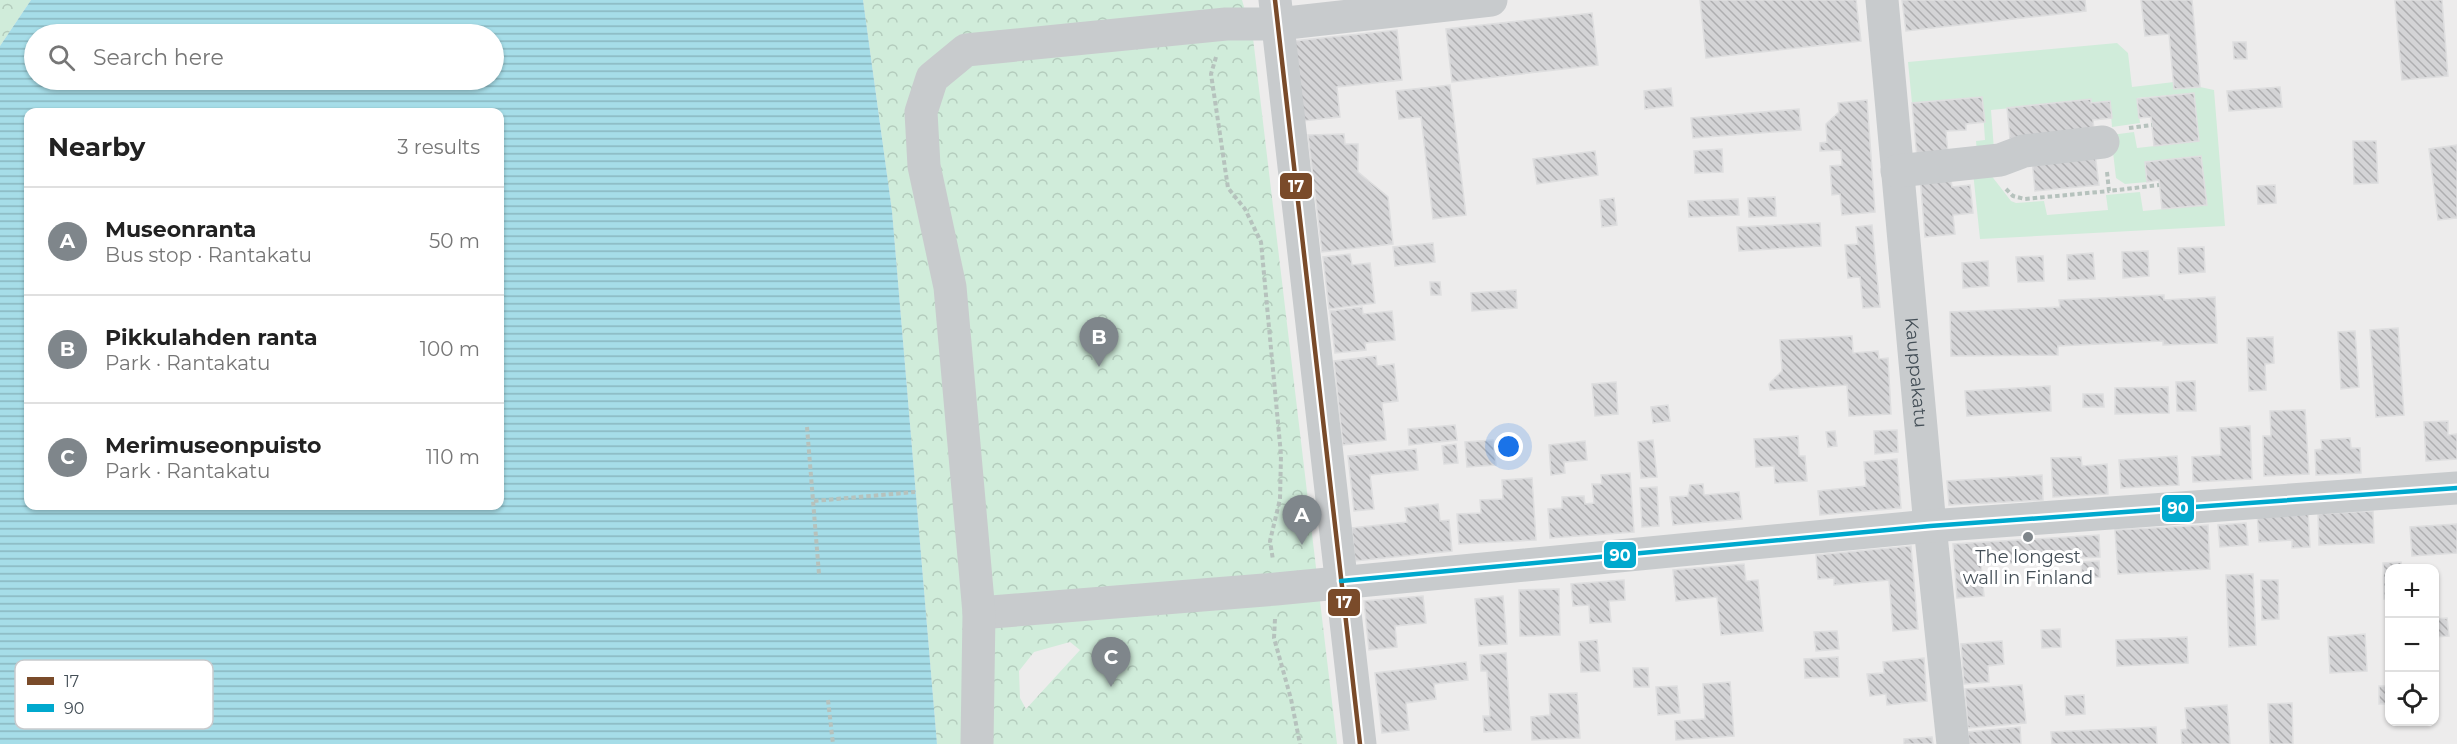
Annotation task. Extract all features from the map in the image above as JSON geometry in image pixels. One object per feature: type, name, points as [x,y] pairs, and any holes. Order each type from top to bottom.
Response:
[{"type":"street","points":[[977,744],[979,614],[950,287],[924,166],[921,112],[932,78],[966,50],[1226,24],[1277,12],[1491,0]]},
{"type":"street","name":"Kauppakatu","points":[[1882,0],[1930,526],[1953,744]]},
{"type":"street","points":[[1277,12],[1360,744]]},
{"type":"street","points":[[1897,171],[2000,160],[2024,151],[2103,142]]},
{"type":"street","points":[[979,614],[1276,589],[1930,526],[2457,488]]},
{"type":"path","points":[[1226,24],[1211,74],[1228,188],[1245,208],[1261,242],[1281,455],[1280,499],[1270,541],[1276,589],[1274,638],[1291,699],[1300,744]]},
{"type":"path","points":[[1985,162],[2009,193],[2018,198],[2109,190]]},
{"type":"path","points":[[807,427],[819,574]]},
{"type":"path","points":[[814,501],[915,492]]},
{"type":"path","points":[[828,700],[833,744]]},
{"type":"green space","points":[[0,0],[31,0],[0,46]]},
{"type":"green space","points":[[863,0],[1242,0],[1253,38],[1337,744],[937,744],[892,211]],"holes":[[[1070,642],[1080,650],[1026,709],[1020,698],[1019,671],[1034,652]]]},
{"type":"green space","points":[[2117,43],[2128,53],[2132,87],[2174,82],[2175,89],[2200,87],[2214,90],[2225,226],[1980,239],[1973,172],[1987,170],[2011,201],[2016,203],[2044,201],[2047,215],[2108,210],[2106,195],[2140,192],[2143,211],[2206,205],[2201,156],[2145,162],[2147,182],[2125,184],[2116,178],[2111,135],[2134,132],[2137,148],[2199,141],[2193,93],[2137,98],[2140,123],[2112,127],[2110,102],[2091,103],[2090,100],[1991,110],[1994,150],[1977,152],[1976,141],[1985,140],[1982,97],[1912,103],[1908,62]]},
{"type":"water","points":[[31,0],[863,0],[892,211],[937,744],[0,744],[0,46]]},
{"type":"building","points":[[1700,0],[1856,0],[1861,41],[1706,58]]},
{"type":"building","points":[[1902,0],[2085,0],[2086,11],[1906,31]]},
{"type":"building","points":[[2141,0],[2192,0],[2200,87],[2174,89],[2169,34],[2145,36]]},
{"type":"building","points":[[2395,0],[2442,0],[2448,76],[2402,80]]},
{"type":"building","points":[[1592,13],[1598,65],[1452,82],[1446,29]]},
{"type":"building","points":[[1397,30],[1402,80],[1337,87],[1340,117],[1302,121],[1294,41]]},
{"type":"building","points":[[2233,42],[2246,42],[2247,59],[2234,59]]},
{"type":"building","points":[[1450,85],[1466,215],[1433,219],[1421,117],[1399,119],[1396,91]]},
{"type":"building","points":[[2280,87],[2282,107],[2229,111],[2227,91]]},
{"type":"building","points":[[1671,88],[1673,106],[1645,109],[1644,91]]},
{"type":"building","points":[[2194,93],[2199,141],[2154,146],[2151,117],[2139,118],[2137,99]]},
{"type":"building","points":[[1982,97],[1985,122],[1966,124],[1966,130],[1946,131],[1948,154],[1917,157],[1912,103]]},
{"type":"building","points":[[2091,99],[2091,103],[2110,101],[2112,118],[2093,120],[2094,131],[2010,139],[2007,108]]},
{"type":"building","points":[[1867,100],[1875,212],[1842,215],[1840,194],[1832,195],[1830,166],[1842,165],[1841,150],[1820,151],[1820,143],[1827,142],[1826,124],[1839,112],[1838,103]]},
{"type":"building","points":[[1799,109],[1801,130],[1693,138],[1691,118]]},
{"type":"building","points":[[1344,134],[1345,144],[1358,144],[1358,172],[1388,197],[1393,244],[1322,252],[1308,135]]},
{"type":"building","points":[[2353,141],[2376,141],[2378,183],[2354,184]]},
{"type":"building","points":[[2457,145],[2457,218],[2438,220],[2429,149]]},
{"type":"building","points":[[1722,149],[1723,172],[1695,173],[1694,151]]},
{"type":"building","points":[[1595,151],[1598,175],[1537,184],[1533,159]]},
{"type":"building","points":[[2095,154],[2099,185],[2035,191],[2032,160]]},
{"type":"building","points":[[2201,156],[2207,205],[2162,209],[2159,180],[2147,182],[2145,162]]},
{"type":"building","points":[[1950,173],[1952,187],[1970,185],[1973,213],[1953,215],[1955,234],[1925,237],[1920,176]]},
{"type":"building","points":[[2275,185],[2276,203],[2258,204],[2257,186]]},
{"type":"building","points":[[1775,197],[1776,216],[1749,217],[1748,198]]},
{"type":"building","points":[[1614,198],[1617,225],[1602,227],[1600,200]]},
{"type":"building","points":[[1738,199],[1739,215],[1689,217],[1688,201]]},
{"type":"building","points":[[1820,223],[1821,246],[1739,251],[1737,227]]},
{"type":"building","points":[[1872,225],[1880,307],[1863,308],[1860,277],[1848,278],[1845,245],[1858,244],[1856,227]]},
{"type":"building","points":[[1433,243],[1435,262],[1395,266],[1393,247]]},
{"type":"building","points":[[2204,247],[2205,272],[2179,274],[2178,248]]},
{"type":"building","points":[[2148,251],[2149,276],[2123,278],[2122,252]]},
{"type":"building","points":[[2093,253],[2095,279],[2068,280],[2067,255]]},
{"type":"building","points":[[1350,254],[1352,265],[1370,263],[1375,303],[1329,309],[1323,257]]},
{"type":"building","points":[[2043,256],[2044,281],[2018,282],[2016,257]]},
{"type":"building","points":[[1988,261],[1989,286],[1963,288],[1962,263]]},
{"type":"building","points":[[1430,282],[1440,282],[1441,295],[1431,295]]},
{"type":"building","points":[[1516,290],[1517,308],[1472,311],[1471,293]]},
{"type":"building","points":[[2164,295],[2164,300],[2215,297],[2217,343],[2163,345],[2163,341],[2058,346],[2058,355],[1951,356],[1950,312],[2060,307],[2059,300]]},
{"type":"building","points":[[1362,307],[1363,314],[1392,311],[1395,340],[1365,343],[1366,350],[1335,353],[1330,311]]},
{"type":"building","points":[[2398,328],[2404,415],[2376,417],[2370,330]]},
{"type":"building","points":[[2355,331],[2359,387],[2341,389],[2338,332]]},
{"type":"building","points":[[1852,336],[1853,353],[1878,351],[1879,359],[1888,358],[1891,414],[1849,416],[1847,385],[1770,390],[1769,384],[1782,371],[1780,340]]},
{"type":"building","points":[[2273,337],[2274,363],[2265,364],[2266,390],[2249,391],[2247,338]]},
{"type":"building","points":[[1376,356],[1377,366],[1394,364],[1398,401],[1382,403],[1386,440],[1343,445],[1334,361]]},
{"type":"building","points":[[2195,381],[2196,411],[2177,411],[2176,382]]},
{"type":"building","points":[[1616,382],[1618,414],[1595,416],[1592,384]]},
{"type":"building","points":[[2050,386],[2051,411],[1967,416],[1965,391]]},
{"type":"building","points":[[2168,387],[2169,413],[2115,414],[2115,388]]},
{"type":"building","points":[[2083,394],[2103,394],[2104,407],[2083,407]]},
{"type":"building","points":[[1668,405],[1670,421],[1653,423],[1651,407]]},
{"type":"building","points":[[2305,410],[2309,474],[2264,476],[2263,436],[2271,436],[2270,411]]},
{"type":"building","points":[[2448,421],[2448,435],[2457,434],[2457,459],[2426,461],[2424,422]]},
{"type":"building","points":[[1455,425],[1457,440],[1409,445],[1408,429]]},
{"type":"building","points":[[2250,426],[2252,479],[2193,482],[2192,457],[2221,455],[2220,428]]},
{"type":"building","points":[[1897,430],[1898,452],[1875,454],[1874,431]]},
{"type":"building","points":[[1835,431],[1837,446],[1828,447],[1826,432]]},
{"type":"building","points":[[1798,436],[1799,456],[1805,456],[1807,481],[1775,483],[1774,466],[1756,467],[1754,439]]},
{"type":"building","points":[[2350,438],[2351,448],[2360,448],[2361,473],[2316,475],[2315,450],[2322,449],[2321,440]]},
{"type":"building","points":[[1493,440],[1496,465],[1467,467],[1465,442]]},
{"type":"building","points":[[1653,440],[1657,477],[1641,478],[1638,442]]},
{"type":"building","points":[[1585,441],[1587,460],[1564,462],[1565,473],[1551,475],[1549,445]]},
{"type":"building","points":[[1456,444],[1458,463],[1444,464],[1442,446]]},
{"type":"building","points":[[1416,449],[1418,470],[1370,475],[1374,509],[1354,511],[1348,456]]},
{"type":"building","points":[[2177,456],[2179,485],[2121,488],[2119,460]]},
{"type":"building","points":[[2081,457],[2082,466],[2107,464],[2108,494],[2053,497],[2051,458]]},
{"type":"building","points":[[1897,459],[1901,508],[1820,515],[1818,491],[1866,486],[1864,462]]},
{"type":"building","points":[[1630,473],[1634,532],[1550,538],[1548,509],[1562,508],[1562,497],[1584,496],[1585,504],[1594,503],[1592,484],[1602,484],[1601,475]]},
{"type":"building","points":[[2042,475],[2043,500],[1949,505],[1947,481]]},
{"type":"building","points":[[1532,478],[1536,540],[1459,544],[1457,514],[1481,513],[1480,500],[1503,499],[1502,480]]},
{"type":"building","points":[[1703,484],[1704,495],[1739,492],[1742,519],[1673,525],[1670,497],[1688,496],[1690,485]]},
{"type":"building","points":[[1657,487],[1659,526],[1642,527],[1640,488]]},
{"type":"building","points":[[1438,504],[1440,521],[1449,520],[1452,551],[1355,561],[1352,528],[1407,522],[1405,508]]},
{"type":"building","points":[[2308,510],[2310,547],[2292,548],[2292,540],[2259,542],[2257,513]]},
{"type":"building","points":[[2373,511],[2374,543],[2319,545],[2318,514]]},
{"type":"building","points":[[2246,523],[2248,545],[2220,547],[2218,525]]},
{"type":"building","points":[[2457,524],[2457,553],[2412,556],[2410,527]]},
{"type":"building","points":[[2208,525],[2210,569],[2118,574],[2115,530]]},
{"type":"building","points":[[2099,535],[2100,557],[2078,558],[2077,552],[2014,557],[2014,563],[1981,565],[1984,596],[1957,598],[1953,544]]},
{"type":"building","points":[[1911,546],[1918,629],[1893,631],[1889,580],[1834,585],[1834,578],[1818,579],[1816,555]]},
{"type":"building","points":[[2099,561],[2100,577],[2082,578],[2081,562]]},
{"type":"building","points":[[2401,562],[2401,564],[2385,564],[2385,599],[2384,599],[2383,563]]},
{"type":"building","points":[[1744,564],[1746,581],[1758,580],[1763,631],[1721,635],[1717,597],[1676,601],[1673,570]]},
{"type":"building","points":[[2253,574],[2256,645],[2229,647],[2226,575]]},
{"type":"building","points":[[1624,580],[1625,600],[1609,601],[1611,622],[1590,623],[1589,605],[1573,606],[1571,584]]},
{"type":"building","points":[[2261,580],[2278,580],[2279,619],[2262,620]]},
{"type":"building","points":[[1559,589],[1560,635],[1520,636],[1519,590]]},
{"type":"building","points":[[1423,596],[1426,623],[1395,626],[1397,647],[1369,650],[1364,601]]},
{"type":"building","points":[[1503,596],[1507,644],[1479,646],[1475,599]]},
{"type":"building","points":[[2447,618],[2449,636],[2439,637],[2439,619]]},
{"type":"building","points":[[2060,629],[2061,647],[2042,648],[2041,630]]},
{"type":"building","points":[[1837,631],[1839,649],[1816,651],[1814,632]]},
{"type":"building","points":[[2365,634],[2367,671],[2330,673],[2328,637]]},
{"type":"building","points":[[2187,637],[2188,663],[2117,666],[2116,640]]},
{"type":"building","points":[[1597,640],[1600,671],[1581,672],[1579,642]]},
{"type":"building","points":[[2002,641],[2004,664],[1988,666],[1989,682],[1964,684],[1961,644]]},
{"type":"building","points":[[1506,653],[1511,730],[1484,732],[1483,716],[1490,716],[1487,671],[1481,671],[1480,655]]},
{"type":"building","points":[[1838,657],[1839,677],[1805,678],[1804,659]]},
{"type":"building","points":[[1924,658],[1927,701],[1887,705],[1886,694],[1870,696],[1867,674],[1884,673],[1883,662]]},
{"type":"building","points":[[1466,662],[1468,680],[1434,684],[1436,699],[1406,703],[1409,730],[1382,733],[1375,673]]},
{"type":"building","points":[[1633,668],[1648,668],[1649,687],[1634,687]]},
{"type":"building","points":[[1730,682],[1734,736],[1676,740],[1675,721],[1705,719],[1703,684]]},
{"type":"building","points":[[2022,685],[2026,723],[1968,728],[1965,689]]},
{"type":"building","points":[[1677,686],[1680,713],[1658,715],[1656,687]]},
{"type":"building","points":[[2379,686],[2385,686],[2385,704],[2379,704]]},
{"type":"building","points":[[1577,693],[1580,738],[1532,740],[1531,717],[1550,715],[1549,694]]},
{"type":"building","points":[[2084,695],[2085,714],[2066,715],[2065,696]]},
{"type":"building","points":[[2292,703],[2293,744],[2270,744],[2268,704]]},
{"type":"building","points":[[2227,705],[2230,744],[2182,744],[2181,730],[2187,729],[2185,708]]},
{"type":"building","points":[[2020,727],[2021,744],[1969,744],[1968,732]]},
{"type":"building","points":[[2156,727],[2157,744],[2052,744],[2051,732]]},
{"type":"building","points":[[1932,737],[1933,744],[1904,744],[1904,739]]},
{"type":"transit line","name":"17","points":[[1275,0],[1360,744]]},
{"type":"transit line","name":"90","points":[[1341,581],[1930,526],[2457,488]]},
{"type":"place","name":"Pikkulahden ranta","points":[[1099,367]]},
{"type":"place","name":"The longest wall in Finland","points":[[2028,537]]},
{"type":"place","name":"Museonranta","points":[[1302,545]]},
{"type":"place","name":"Merimuseonpuisto","points":[[1111,687]]}]
